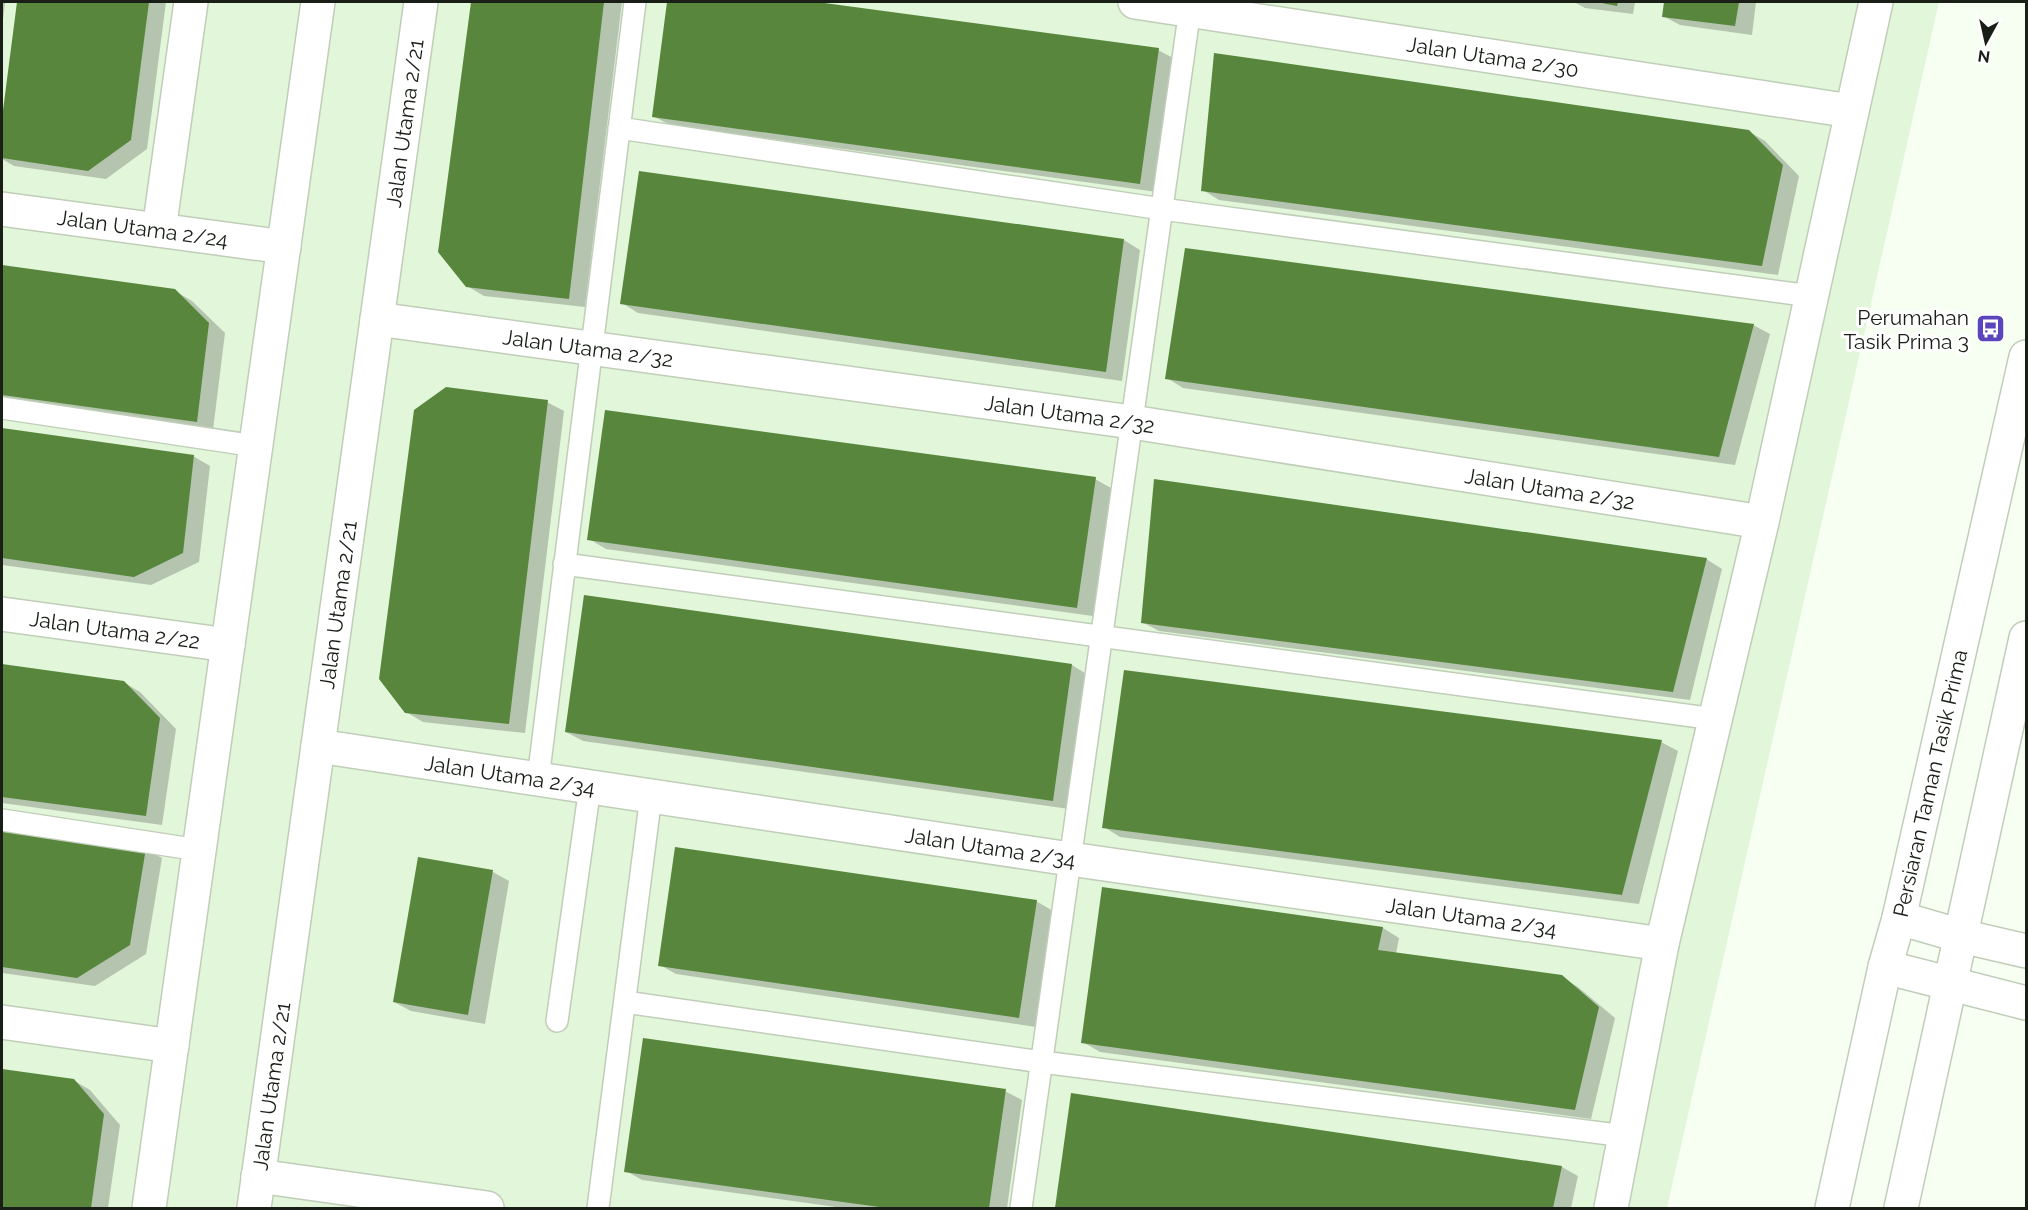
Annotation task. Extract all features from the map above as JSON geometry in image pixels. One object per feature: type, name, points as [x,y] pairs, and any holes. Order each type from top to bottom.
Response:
[{"type":"street","points":[[159,230],[191,2]]},
{"type":"street","points":[[149,1209],[318,2]]},
{"type":"street","name":"Jalan Utama 2/21","points":[[254,1209],[421,2]]},
{"type":"street","name":"Jalan Utama 2/30","points":[[1135,2],[1851,111]]},
{"type":"street","points":[[1611,1209],[1662,944],[1762,522],[1876,2]]},
{"type":"street","name":"Jalan Utama 2/24","points":[[2,209],[284,247]]},
{"type":"street","name":"Jalan Utama 2/32","points":[[377,319],[1132,422],[1762,522]]},
{"type":"street","name":"Persiaran Taman Tasik Prima","points":[[1832,1209],[1885,967],[1899,918],[2026,357]]},
{"type":"street","name":"Jalan Utama 2/22","points":[[2,614],[228,645]]},
{"type":"street","points":[[1901,1209],[2026,638]]},
{"type":"street","name":"Jalan Utama 2/34","points":[[318,746],[1070,859],[1662,944]]},
{"type":"street","points":[[1899,918],[1961,936],[2026,951]]},
{"type":"street","points":[[1885,967],[2026,1003]]},
{"type":"street","points":[[2,1022],[172,1046]]},
{"type":"street","points":[[258,1176],[487,1209]]},
{"type":"lane","points":[[538,779],[634,2]]},
{"type":"lane","points":[[1021,1209],[1190,9]]},
{"type":"lane","points":[[619,128],[1162,209],[1811,296]]},
{"type":"lane","points":[[2,408],[256,446]]},
{"type":"lane","points":[[564,564],[1715,719]]},
{"type":"lane","points":[[557,1021],[590,787]]},
{"type":"lane","points":[[598,1209],[651,796]]},
{"type":"lane","points":[[2,820],[199,850]]},
{"type":"lane","points":[[625,1002],[1042,1062],[1625,1137]]},
{"type":"shaded area","points":[[2,2],[1939,2],[1667,1208],[2,1208]]},
{"type":"building","points":[[17,2],[149,2],[131,140],[88,171],[2,158],[2,118]]},
{"type":"building","points":[[471,2],[604,2],[569,299],[466,287],[438,252]]},
{"type":"building","points":[[667,2],[817,2],[1159,48],[1140,184],[652,117]]},
{"type":"building","points":[[1597,2],[1618,2],[1617,6]]},
{"type":"building","points":[[1664,2],[1739,2],[1735,26],[1662,17]]},
{"type":"building","points":[[1214,53],[1749,130],[1783,165],[1762,266],[1201,191]]},
{"type":"building","points":[[639,171],[1124,239],[1106,372],[620,304]]},
{"type":"building","points":[[1185,248],[1754,324],[1719,457],[1165,379]]},
{"type":"building","points":[[2,265],[175,289],[209,323],[197,422],[2,395]]},
{"type":"building","points":[[446,387],[548,400],[509,724],[405,713],[379,679],[414,410]]},
{"type":"building","points":[[605,410],[1096,477],[1077,608],[587,540]]},
{"type":"building","points":[[2,428],[194,455],[183,553],[134,577],[2,558]]},
{"type":"building","points":[[1154,479],[1707,558],[1673,692],[1141,623]]},
{"type":"building","points":[[584,595],[1072,664],[1053,801],[565,732]]},
{"type":"building","points":[[2,664],[124,681],[160,718],[146,816],[2,797]]},
{"type":"building","points":[[1124,670],[1662,740],[1622,895],[1102,828]]},
{"type":"building","points":[[2,827],[146,848],[130,945],[77,978],[2,967]]},
{"type":"building","points":[[675,847],[1037,900],[1019,1018],[658,966]]},
{"type":"building","points":[[418,857],[493,870],[468,1015],[393,1002]]},
{"type":"building","points":[[1102,887],[1383,927],[1378,950],[1562,975],[1599,1007],[1575,1110],[1081,1043]]},
{"type":"building","points":[[643,1038],[1006,1089],[989,1208],[887,1208],[624,1172]]},
{"type":"building","points":[[2,1069],[74,1079],[104,1114],[91,1208],[2,1208]]},
{"type":"building","points":[[1071,1093],[1562,1166],[1553,1208],[1055,1208]]},
{"type":"place","name":"Perumahan Tasik Prima 3","points":[[1990,329]]}]
